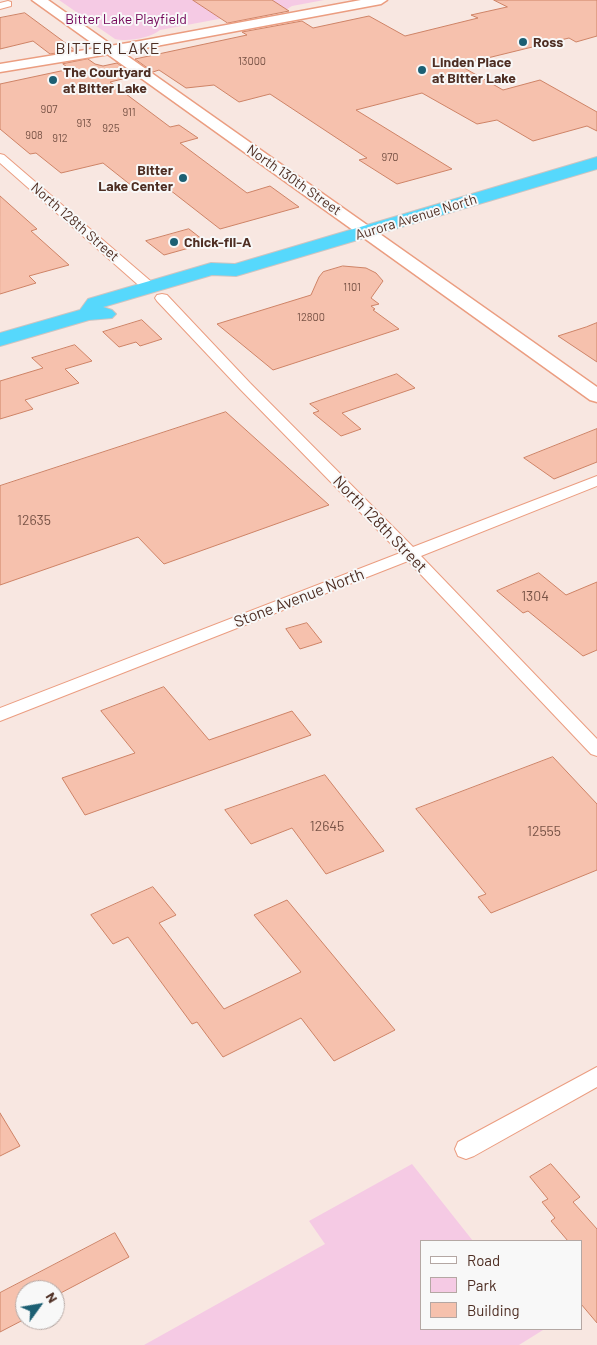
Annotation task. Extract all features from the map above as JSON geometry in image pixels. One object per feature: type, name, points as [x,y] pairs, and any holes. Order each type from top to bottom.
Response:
[{"type":"highway","name":"Aurora Avenue North","points":[[0,340],[88,314],[108,314],[156,293],[225,280],[236,270],[597,163]]},
{"type":"main road","name":"North 130th Street","points":[[39,0],[597,396]]},
{"type":"street","points":[[0,68],[381,0]]},
{"type":"street","name":"North 128th Street","points":[[0,157],[156,293],[411,555],[597,750]]},
{"type":"street","name":"Stone Avenue North","points":[[0,715],[597,482]]},
{"type":"street","points":[[466,1149],[597,1076]]},
{"type":"green space","name":"Bitter Lake Playfield","points":[[59,0],[324,0],[292,6],[284,11],[240,15],[160,30],[139,39],[126,40],[115,39]]},
{"type":"green space","points":[[412,1164],[472,1240],[420,1240],[420,1330],[543,1330],[519,1345],[144,1345],[325,1244],[309,1221]]},
{"type":"building","points":[[193,0],[272,0],[289,11],[228,23]]},
{"type":"building","points":[[494,0],[597,0],[597,36],[576,42],[569,38],[459,65],[503,90],[540,80],[597,112],[597,131],[587,126],[533,141],[497,120],[477,124],[422,93],[356,110],[452,169],[397,184],[359,160],[367,158],[270,94],[239,102],[214,85],[186,88],[159,70],[153,72],[135,59],[247,35],[242,32],[302,21],[313,28],[369,16],[405,36],[478,18],[471,15],[507,7]]},
{"type":"building","points":[[25,13],[75,50],[50,54],[33,41],[0,49],[0,18]]},
{"type":"building","points":[[88,59],[95,64],[103,66],[117,63],[135,76],[110,82],[170,127],[179,125],[198,138],[180,143],[247,193],[270,186],[299,207],[220,229],[161,183],[137,190],[103,163],[61,173],[36,153],[30,154],[0,129],[0,84],[70,69],[63,64]]},
{"type":"building","points":[[0,196],[37,229],[31,231],[69,265],[29,276],[36,283],[0,294]]},
{"type":"building","name":"Chick-fil-A","points":[[189,229],[207,243],[164,255],[146,241]]},
{"type":"building","points":[[343,266],[366,268],[376,273],[383,281],[371,298],[379,304],[371,306],[375,309],[373,310],[399,329],[273,370],[217,324],[311,295],[323,272]]},
{"type":"building","points":[[142,320],[162,339],[140,346],[136,342],[119,347],[103,332]]},
{"type":"building","points":[[597,323],[597,362],[558,336],[586,327]]},
{"type":"building","points":[[75,345],[92,361],[65,369],[79,383],[25,400],[33,409],[0,419],[0,381],[43,368],[32,358]]},
{"type":"building","points":[[397,374],[415,388],[342,413],[361,429],[341,436],[313,413],[319,411],[310,404]]},
{"type":"building","points":[[226,412],[329,505],[164,564],[138,537],[0,585],[0,486]]},
{"type":"building","points":[[597,429],[597,462],[554,479],[524,458]]},
{"type":"building","points":[[539,573],[566,595],[597,582],[597,650],[583,656],[528,611],[523,613],[497,591]]},
{"type":"building","points":[[307,623],[322,642],[300,649],[286,629]]},
{"type":"building","points":[[164,687],[209,740],[292,711],[311,735],[85,815],[62,778],[135,753],[101,711]]},
{"type":"building","points":[[553,757],[597,804],[597,870],[491,913],[478,897],[486,894],[416,809]]},
{"type":"building","points":[[325,775],[384,851],[326,874],[292,828],[251,844],[225,810]]},
{"type":"building","points":[[153,887],[176,915],[159,923],[224,1009],[301,972],[254,915],[287,900],[395,1030],[334,1061],[301,1018],[223,1057],[197,1022],[192,1024],[128,937],[113,944],[91,915]]},
{"type":"building","points":[[0,1113],[20,1146],[0,1156]]},
{"type":"building","points":[[551,1164],[580,1197],[573,1202],[597,1229],[597,1323],[582,1305],[582,1240],[567,1240],[551,1221],[555,1218],[542,1202],[548,1199],[530,1177]]},
{"type":"building","points":[[115,1233],[129,1257],[65,1291],[65,1280],[25,1280]]},
{"type":"building","points":[[15,1285],[15,1324],[0,1332],[0,1293]]},
{"type":"place","name":"Ross","points":[[523,42]]},
{"type":"place","name":"Linden Place at Bitter Lake","points":[[422,70]]},
{"type":"place","name":"The Courtyard at Bitter Lake","points":[[53,80]]},
{"type":"place","name":"Bitter Lake Center","points":[[183,178]]},
{"type":"place","name":"Chick-fil-A","points":[[174,242]]},
{"type":"district","name":"BITTER LAKE","points":[[108,49]]}]
